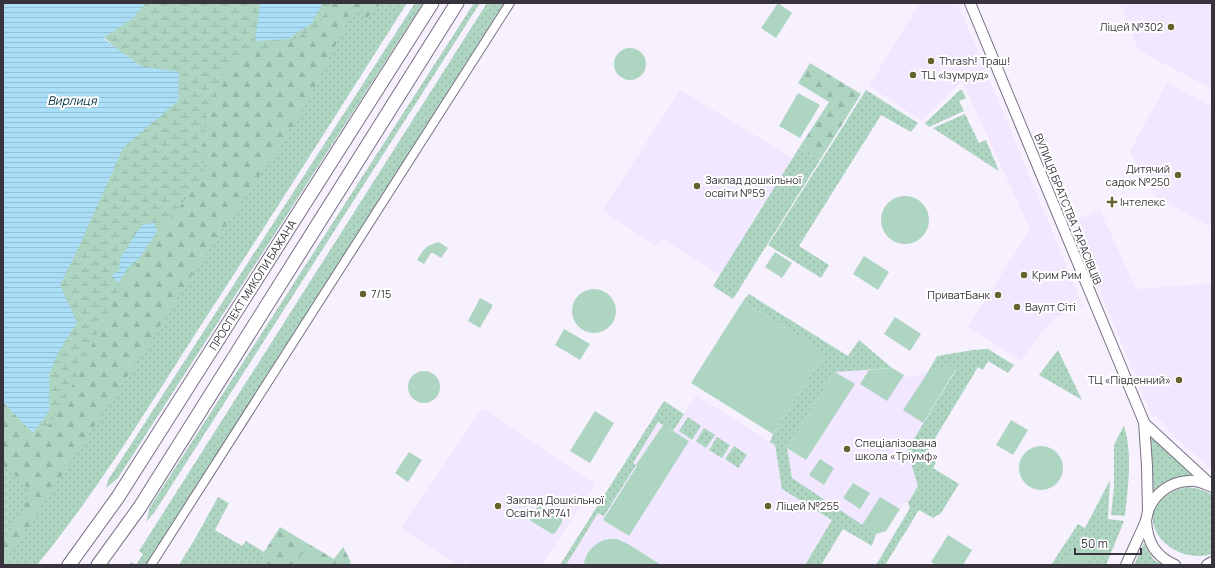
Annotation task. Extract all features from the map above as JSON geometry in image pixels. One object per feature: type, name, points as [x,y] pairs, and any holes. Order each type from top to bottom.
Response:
[{"type":"highway","name":"ПРОСПЕКТ МИКОЛИ БАЖАНА","points":[[69,565],[118,497],[432,3]]},
{"type":"highway","name":"ПРОСПЕКТ МИКОЛИ БАЖАНА","points":[[98,565],[140,508],[457,3]]},
{"type":"street","points":[[151,565],[510,3]]},
{"type":"street","name":"ВУЛИЦЯ БРАТСТВА ТАРАСІВЦІВ","points":[[970,3],[1145,424],[1147,532],[1150,542],[1156,552],[1165,560],[1176,565]]},
{"type":"street","name":"ВУЛИЦЯ БРАТСТВА ТАРАСІВЦІВ","points":[[1145,424],[1212,486]]},
{"type":"street","points":[[1126,565],[1156,497],[1165,489],[1176,483],[1195,481],[1212,486]]},
{"type":"street","points":[[1207,565],[1212,563]]},
{"type":"shaded area","points":[[920,3],[958,3],[1083,306],[1058,316],[1044,330],[1021,361],[968,327],[1030,229],[962,81],[922,121],[869,86]]},
{"type":"shaded area","name":"Ліцей №302","points":[[1120,3],[1212,3],[1212,89],[1138,50]]},
{"type":"shaded area","name":"Дитячий садок №250","points":[[1167,83],[1212,106],[1212,227],[1156,197],[1130,152]]},
{"type":"shaded area","name":"Заклад дошкільної освіти №59","points":[[680,90],[793,158],[720,275],[662,238],[656,246],[602,211]]},
{"type":"shaded area","points":[[1100,210],[1136,289],[1212,283],[1212,470],[1176,438],[1156,415],[1153,418],[1071,222]]},
{"type":"shaded area","name":"Спеціалізована школа «Тріумф»","points":[[947,364],[956,369],[907,449],[918,485],[908,503],[905,502],[886,531],[862,525],[792,478],[787,448],[835,372],[892,368],[910,378]]},
{"type":"shaded area","points":[[696,395],[775,445],[782,489],[832,520],[805,565],[566,565],[598,512],[604,516],[636,465],[633,463],[658,422],[673,431]]},
{"type":"shaded area","name":"Заклад Дошкільної Освіти №741","points":[[482,408],[595,484],[542,565],[471,565],[465,561],[462,565],[458,565],[401,528]]},
{"type":"green space","points":[[136,3],[330,3],[318,27],[278,48],[251,50],[225,71],[206,115],[199,183],[163,227],[121,287],[65,399],[42,436],[3,395],[36,331],[119,150],[174,76],[110,48],[112,28]]},
{"type":"green space","points":[[146,3],[407,3],[138,424],[59,538],[37,565],[3,565],[3,402],[33,433],[140,66],[103,37],[132,19]]},
{"type":"green space","points":[[333,3],[381,3],[366,19],[361,8],[352,17],[340,35],[323,73],[280,147],[248,191],[189,279],[152,339],[3,565],[3,541],[22,513],[29,492],[18,478],[3,467],[3,402],[32,433],[38,432],[104,297],[202,178],[206,159],[201,150],[187,138],[234,55],[313,23],[328,13]]},
{"type":"green space","points":[[415,3],[423,3],[118,478],[106,488],[108,480]]},
{"type":"green space","points":[[474,3],[480,3],[154,513],[146,522],[150,507]]},
{"type":"green space","points":[[487,3],[504,3],[147,565],[136,565],[143,554],[139,551]]},
{"type":"green space","points":[[778,3],[792,13],[776,38],[761,28]]},
{"type":"green space","points":[[627,48],[633,48],[642,52],[646,64],[642,76],[633,80],[627,80],[618,76],[614,67],[614,61],[618,52]]},
{"type":"green space","points":[[810,63],[861,94],[820,160],[799,148],[829,102],[798,83]]},
{"type":"green space","points":[[866,90],[918,123],[911,132],[881,115],[799,246],[829,265],[821,278],[768,245]]},
{"type":"green space","points":[[960,90],[962,90],[966,98],[959,101],[964,111],[929,127],[925,123]]},
{"type":"green space","points":[[798,93],[820,105],[800,138],[779,126]]},
{"type":"green space","points":[[965,114],[979,143],[986,140],[999,171],[933,128]]},
{"type":"green space","points":[[799,148],[820,160],[733,299],[713,286]]},
{"type":"green space","points":[[905,196],[914,198],[922,203],[927,211],[929,220],[927,229],[922,237],[914,242],[905,244],[896,242],[888,237],[883,229],[881,220],[883,211],[888,203],[896,198]]},
{"type":"green space","points":[[439,242],[448,248],[441,258],[431,253],[424,264],[417,260],[426,248]]},
{"type":"green space","points":[[775,252],[792,263],[782,278],[765,267]]},
{"type":"green space","points":[[864,256],[889,272],[878,290],[853,274]]},
{"type":"green space","points":[[594,289],[606,293],[612,299],[616,311],[612,323],[606,329],[594,333],[582,329],[576,323],[572,311],[576,299],[582,293]]},
{"type":"green space","points":[[749,294],[848,356],[859,340],[892,368],[835,372],[787,448],[792,478],[876,534],[872,546],[843,529],[821,565],[805,565],[832,520],[782,489],[775,445],[770,442],[773,434],[825,353],[743,301]]},
{"type":"green space","points":[[480,298],[493,305],[480,328],[468,321]]},
{"type":"green space","points":[[743,301],[825,353],[773,434],[691,383]]},
{"type":"green space","points":[[895,317],[921,334],[910,351],[884,334]]},
{"type":"green space","points":[[564,329],[590,344],[580,360],[555,345]]},
{"type":"green space","points":[[988,349],[1014,365],[1008,373],[988,361],[983,370],[978,367],[925,455],[936,462],[933,468],[959,484],[941,513],[933,518],[919,510],[885,565],[876,565],[910,508],[908,503],[918,486],[907,450],[956,370],[947,365],[928,372],[937,356]]},
{"type":"green space","points":[[1058,350],[1082,400],[1039,375]]},
{"type":"green space","points":[[947,364],[956,369],[923,423],[903,410],[928,372]]},
{"type":"green space","points":[[892,368],[904,375],[887,401],[860,384],[869,370]]},
{"type":"green space","points":[[421,371],[427,371],[437,378],[440,387],[439,393],[433,400],[427,403],[421,403],[411,396],[408,390],[408,384],[415,374]]},
{"type":"green space","points":[[835,372],[855,384],[806,460],[787,448]]},
{"type":"green space","points":[[664,401],[684,414],[673,431],[658,422],[633,463],[636,465],[604,516],[598,513],[566,565],[560,565]]},
{"type":"green space","points":[[595,411],[614,423],[590,463],[570,451]]},
{"type":"green space","points":[[688,417],[701,426],[692,440],[679,431]]},
{"type":"green space","points":[[1011,420],[1028,430],[1013,455],[996,445]]},
{"type":"green space","points":[[663,425],[689,441],[629,536],[603,520],[637,466],[636,465]]},
{"type":"green space","points":[[1124,425],[1127,437],[1129,459],[1125,516],[1111,515],[1114,487],[1114,445]]},
{"type":"green space","points":[[704,428],[715,435],[706,448],[696,441]]},
{"type":"green space","points":[[1150,436],[1194,477],[1172,480],[1153,491]]},
{"type":"green space","points":[[717,437],[730,445],[722,458],[709,450]]},
{"type":"green space","points":[[734,446],[747,455],[738,468],[725,459]]},
{"type":"green space","points":[[1037,446],[1045,446],[1057,452],[1063,464],[1063,472],[1057,484],[1045,490],[1037,490],[1025,484],[1019,472],[1019,464],[1025,452]]},
{"type":"green space","points":[[409,452],[422,460],[408,482],[395,473]]},
{"type":"green space","points":[[820,459],[834,468],[824,485],[809,475]]},
{"type":"green space","points":[[1110,480],[1108,519],[1124,521],[1106,565],[1051,565],[1078,524],[1085,528]]},
{"type":"green space","points":[[853,483],[870,493],[860,509],[843,498]]},
{"type":"green space","points":[[1188,487],[1212,495],[1212,554],[1194,556],[1177,551],[1164,542],[1156,531],[1153,518],[1156,505],[1168,494]]},
{"type":"green space","points":[[218,497],[229,503],[215,530],[242,546],[246,541],[264,552],[263,565],[179,565]]},
{"type":"green space","points":[[880,497],[900,509],[886,531],[876,534],[862,525]]},
{"type":"green space","points":[[538,506],[541,506],[562,519],[562,522],[555,533],[552,534],[531,521],[530,519]]},
{"type":"green space","points":[[280,527],[334,559],[343,547],[351,562],[349,565],[263,565],[264,552]]},
{"type":"green space","points":[[948,535],[972,550],[963,565],[936,565],[931,562]]},
{"type":"green space","points":[[617,539],[628,544],[661,565],[584,565],[584,561],[588,553],[597,544],[604,540]]},
{"type":"green space","points":[[1144,543],[1154,560],[1163,565],[1134,565]]},
{"type":"green space","points":[[1073,547],[1088,556],[1083,565],[1063,565]]},
{"type":"green space","points":[[302,553],[324,565],[296,565]]},
{"type":"green space","points":[[131,562],[136,565],[129,565]]},
{"type":"water","name":"Вирлиця","points":[[3,3],[146,3],[132,19],[103,38],[140,66],[179,72],[178,101],[123,148],[78,249],[60,285],[77,322],[58,353],[49,375],[49,411],[33,433],[3,402]]},
{"type":"water","points":[[260,3],[323,3],[311,24],[288,39],[255,41]]},
{"type":"water","points":[[154,222],[157,232],[140,257],[128,268],[118,283],[111,275],[119,271],[120,259],[141,226]]},
{"type":"place","name":"Ліцей №302","points":[[1171,27]]},
{"type":"place","name":"Thrash! Траш!","points":[[931,61]]},
{"type":"place","name":"ТЦ «Ізумруд»","points":[[913,75]]},
{"type":"place","name":"Дитячий садок №250","points":[[1178,175]]},
{"type":"place","name":"Заклад дошкільної освіти №59","points":[[697,186]]},
{"type":"place","name":"Інтелекс","points":[[1112,202]]},
{"type":"place","name":"Крим Рим","points":[[1024,275]]},
{"type":"place","name":"7/15","points":[[363,294]]},
{"type":"place","name":"ПриватБанк","points":[[998,295]]},
{"type":"place","name":"Ваулт Сіті","points":[[1017,307]]},
{"type":"place","name":"ТЦ «Південний»","points":[[1179,380]]},
{"type":"place","name":"Спеціалізована школа «Тріумф»","points":[[847,449]]},
{"type":"place","name":"Заклад Дошкільної Освіти №741","points":[[498,506]]},
{"type":"place","name":"Ліцей №255","points":[[768,506]]}]
